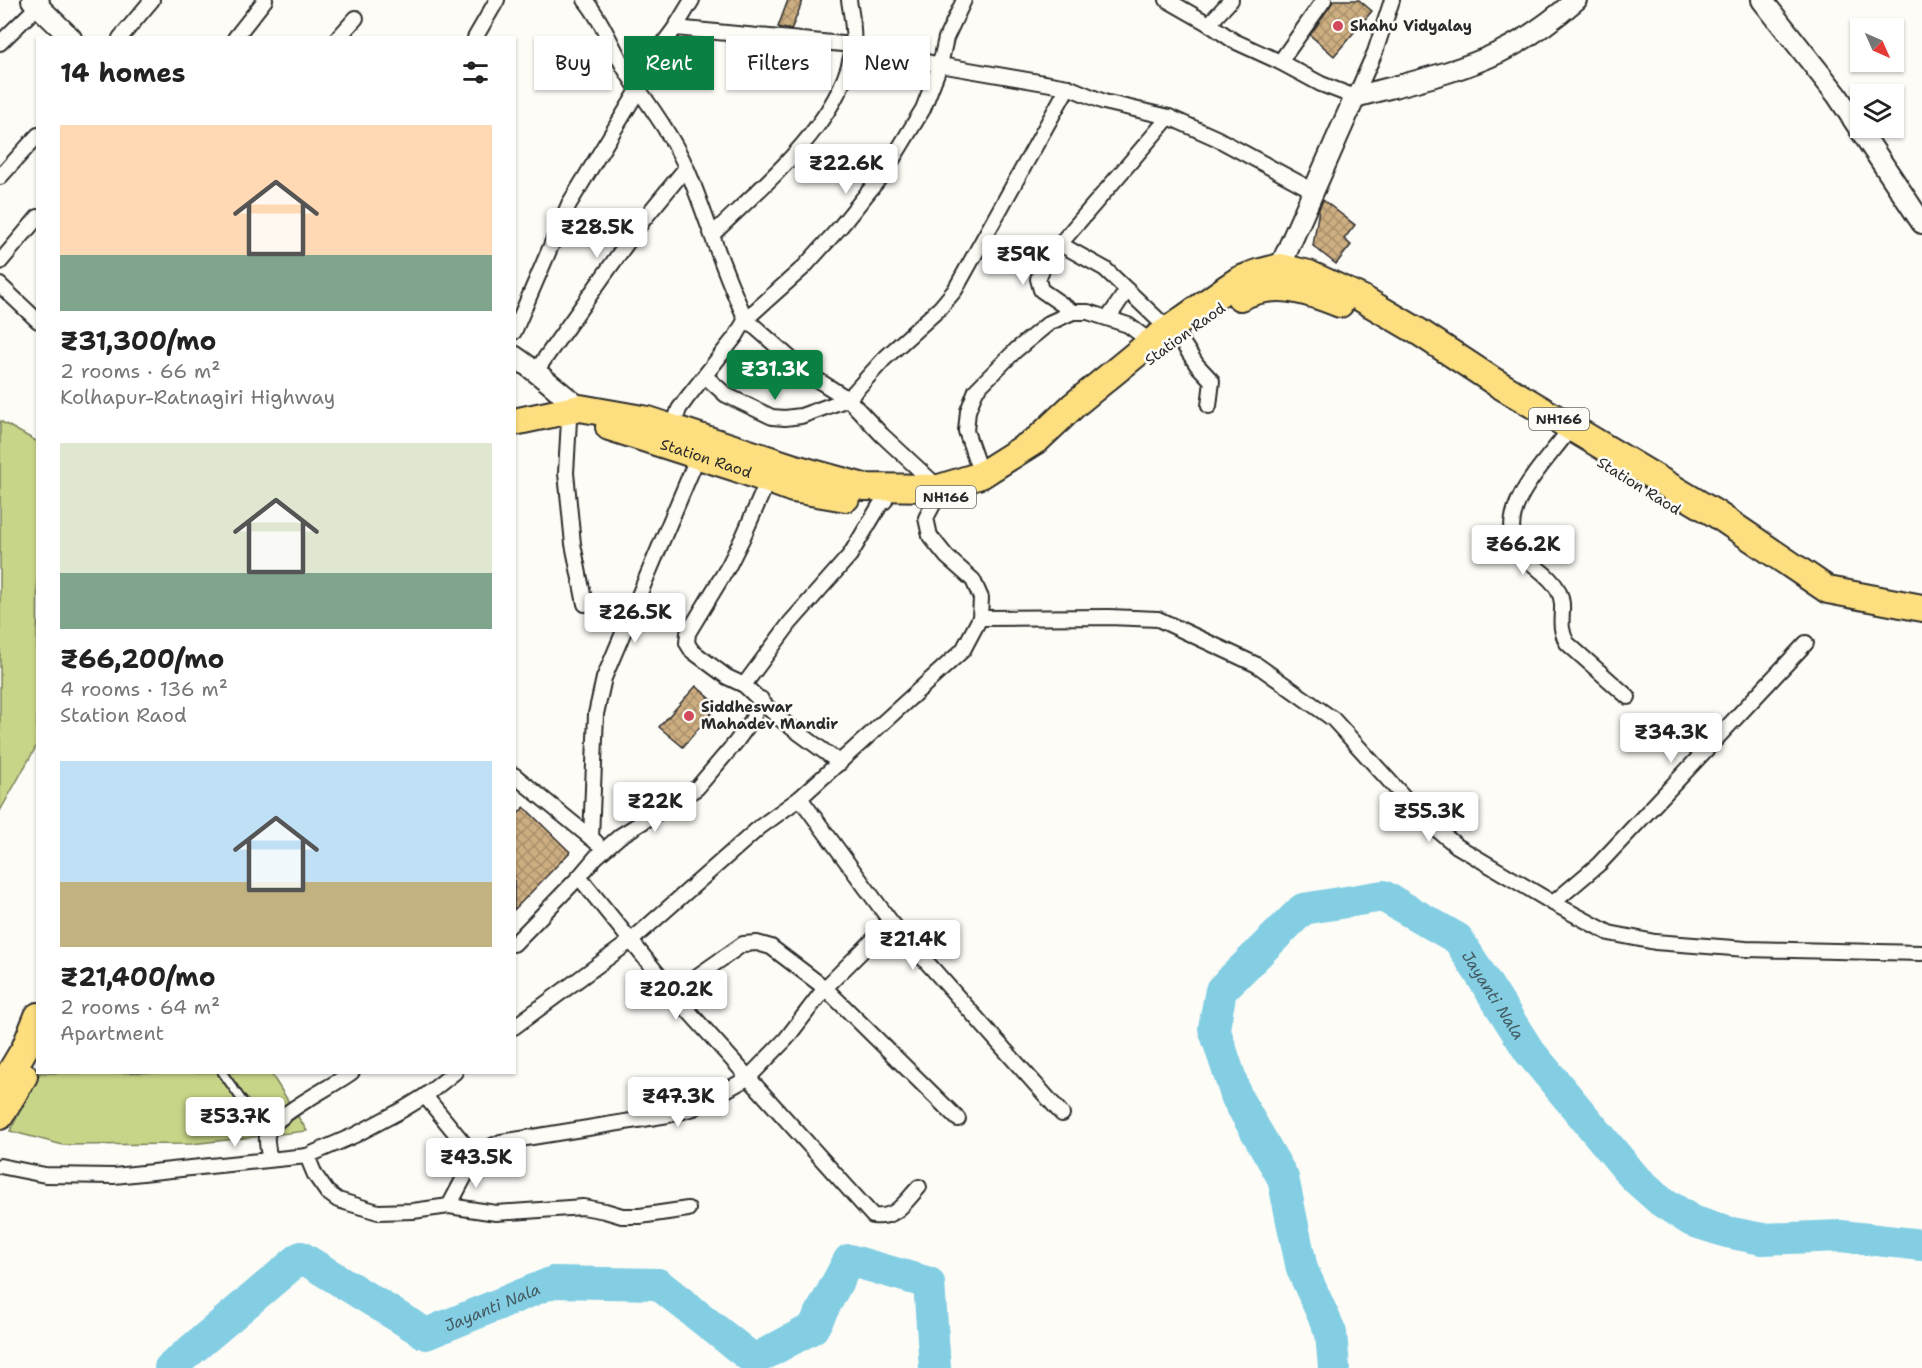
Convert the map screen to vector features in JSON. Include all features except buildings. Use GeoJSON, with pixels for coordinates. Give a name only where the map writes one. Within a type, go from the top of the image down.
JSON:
{"type":"FeatureCollection","features":[{"type":"Feature","properties":{"kind":"highway","name":"NH166"},"geometry":{"type":"LineString","coordinates":[[516,422],[574,414],[648,420],[795,468],[864,487],[937,495],[981,474],[1038,440],[1074,405],[1239,280],[1257,273],[1281,277]]}},
{"type":"Feature","properties":{"kind":"highway","name":"Station Raod"},"geometry":{"type":"LineString","coordinates":[[1281,277],[1347,307],[1397,336],[1475,388],[1567,433],[1744,551],[1828,590],[1922,608]]}},
{"type":"Feature","properties":{"kind":"highway","name":"Station Raod"},"geometry":{"type":"LineString","coordinates":[[516,430],[574,414],[574,419],[618,429],[793,489],[852,500],[909,504],[997,479],[1047,447],[1128,376],[1166,336]]}},
{"type":"Feature","properties":{"kind":"highway"},"geometry":{"type":"LineString","coordinates":[[4,1072],[25,1048],[36,1021]]}},
{"type":"Feature","properties":{"kind":"highway"},"geometry":{"type":"LineString","coordinates":[[0,1116],[36,1056]]}},
{"type":"Feature","properties":{"kind":"street"},"geometry":{"type":"LineString","coordinates":[[122,36],[152,0]]}},
{"type":"Feature","properties":{"kind":"street"},"geometry":{"type":"LineString","coordinates":[[237,36],[265,0]]}},
{"type":"Feature","properties":{"kind":"street"},"geometry":{"type":"LineString","coordinates":[[476,36],[497,0]]}},
{"type":"Feature","properties":{"kind":"street"},"geometry":{"type":"LineString","coordinates":[[585,0],[624,63]]}},
{"type":"Feature","properties":{"kind":"street"},"geometry":{"type":"LineString","coordinates":[[670,36],[692,0]]}},
{"type":"Feature","properties":{"kind":"street"},"geometry":{"type":"LineString","coordinates":[[849,0],[852,36]]}},
{"type":"Feature","properties":{"kind":"street"},"geometry":{"type":"LineString","coordinates":[[673,428],[679,409],[736,336],[746,319],[804,267],[842,226],[886,170],[923,109],[940,65],[946,38],[964,0]]}},
{"type":"Feature","properties":{"kind":"street"},"geometry":{"type":"LineString","coordinates":[[1167,0],[1234,41],[1321,84],[1355,98],[1457,69],[1498,52],[1518,42],[1575,0]]}},
{"type":"Feature","properties":{"kind":"street"},"geometry":{"type":"LineString","coordinates":[[1209,24],[1232,0]]}},
{"type":"Feature","properties":{"kind":"street"},"geometry":{"type":"LineString","coordinates":[[1280,62],[1324,0]]}},
{"type":"Feature","properties":{"kind":"street"},"geometry":{"type":"LineString","coordinates":[[1281,277],[1314,191],[1375,52],[1392,0]]}},
{"type":"Feature","properties":{"kind":"street"},"geometry":{"type":"LineString","coordinates":[[1762,0],[1837,95],[1922,223]]}},
{"type":"Feature","properties":{"kind":"street"},"geometry":{"type":"LineString","coordinates":[[0,43],[38,2],[69,36]]}},
{"type":"Feature","properties":{"kind":"street"},"geometry":{"type":"LineString","coordinates":[[340,36],[356,18]]}},
{"type":"Feature","properties":{"kind":"street"},"geometry":{"type":"LineString","coordinates":[[675,28],[843,44]]}},
{"type":"Feature","properties":{"kind":"street"},"geometry":{"type":"LineString","coordinates":[[930,63],[1068,87],[1104,102],[1169,117],[1216,138],[1314,191]]}},
{"type":"Feature","properties":{"kind":"street"},"geometry":{"type":"LineString","coordinates":[[713,234],[794,154],[822,120],[843,82]]}},
{"type":"Feature","properties":{"kind":"street"},"geometry":{"type":"LineString","coordinates":[[705,376],[726,395],[772,417],[801,416],[848,399],[884,359],[940,308],[955,290],[1068,87]]}},
{"type":"Feature","properties":{"kind":"street"},"geometry":{"type":"LineString","coordinates":[[516,327],[569,204],[635,90]]}},
{"type":"Feature","properties":{"kind":"street"},"geometry":{"type":"LineString","coordinates":[[516,1026],[632,940],[760,827],[800,798],[840,763],[963,650],[980,618],[981,598],[973,580],[946,557],[930,536],[926,518],[937,495],[848,399],[808,374],[746,319],[734,294],[686,168],[661,121],[640,90]]}},
{"type":"Feature","properties":{"kind":"street"},"geometry":{"type":"LineString","coordinates":[[1073,312],[1041,290],[1038,279],[1043,267],[1169,117]]}},
{"type":"Feature","properties":{"kind":"street"},"geometry":{"type":"LineString","coordinates":[[0,177],[36,137]]}},
{"type":"Feature","properties":{"kind":"street"},"geometry":{"type":"LineString","coordinates":[[536,370],[644,219],[686,168]]}},
{"type":"Feature","properties":{"kind":"street"},"geometry":{"type":"LineString","coordinates":[[0,262],[36,220]]}},
{"type":"Feature","properties":{"kind":"street"},"geometry":{"type":"LineString","coordinates":[[1060,244],[1105,269],[1127,290],[1166,336],[1212,381],[1209,406]]}},
{"type":"Feature","properties":{"kind":"street"},"geometry":{"type":"LineString","coordinates":[[0,285],[36,319]]}},
{"type":"Feature","properties":{"kind":"street"},"geometry":{"type":"LineString","coordinates":[[1109,317],[1127,290]]}},
{"type":"Feature","properties":{"kind":"street"},"geometry":{"type":"LineString","coordinates":[[981,474],[966,431],[968,411],[976,390],[1016,350],[1049,323],[1073,312],[1088,312],[1166,336]]}},
{"type":"Feature","properties":{"kind":"street"},"geometry":{"type":"LineString","coordinates":[[516,357],[536,370],[562,395],[574,414],[566,473],[573,544],[585,604]]}},
{"type":"Feature","properties":{"kind":"street"},"geometry":{"type":"LineString","coordinates":[[1567,433],[1539,468],[1515,507],[1512,533],[1521,553],[1556,585],[1563,605],[1561,632],[1567,643],[1628,697]]}},
{"type":"Feature","properties":{"kind":"street"},"geometry":{"type":"LineString","coordinates":[[591,838],[596,714],[604,678],[698,456]]}},
{"type":"Feature","properties":{"kind":"street"},"geometry":{"type":"LineString","coordinates":[[768,480],[728,567],[688,633],[687,643],[692,651],[727,677],[744,685],[780,719],[840,763]]}},
{"type":"Feature","properties":{"kind":"street"},"geometry":{"type":"LineString","coordinates":[[744,685],[790,623],[850,555],[885,501]]}},
{"type":"Feature","properties":{"kind":"street"},"geometry":{"type":"LineString","coordinates":[[980,618],[1158,619],[1257,665],[1333,719],[1424,819],[1457,846],[1609,933],[1655,942],[1746,949],[1922,953]]}},
{"type":"Feature","properties":{"kind":"street"},"geometry":{"type":"LineString","coordinates":[[1553,903],[1599,864],[1806,642]]}},
{"type":"Feature","properties":{"kind":"street"},"geometry":{"type":"LineString","coordinates":[[516,942],[604,849],[620,836],[697,788],[752,720],[760,699]]}},
{"type":"Feature","properties":{"kind":"street"},"geometry":{"type":"LineString","coordinates":[[516,777],[604,849]]}},
{"type":"Feature","properties":{"kind":"street"},"geometry":{"type":"LineString","coordinates":[[800,798],[891,922],[1062,1114]]}},
{"type":"Feature","properties":{"kind":"street"},"geometry":{"type":"LineString","coordinates":[[579,877],[674,993],[873,1216],[883,1217],[895,1213],[919,1187]]}},
{"type":"Feature","properties":{"kind":"street"},"geometry":{"type":"LineString","coordinates":[[449,1206],[475,1157],[501,1142],[668,1115],[694,1107],[748,1078],[786,1039],[825,988],[891,922]]}},
{"type":"Feature","properties":{"kind":"street"},"geometry":{"type":"LineString","coordinates":[[674,993],[743,944],[757,943],[771,947],[825,988],[958,1119]]}},
{"type":"Feature","properties":{"kind":"street"},"geometry":{"type":"LineString","coordinates":[[269,1159],[267,1135],[272,1125],[283,1115],[349,1074]]}},
{"type":"Feature","properties":{"kind":"street"},"geometry":{"type":"LineString","coordinates":[[0,1166],[45,1174],[114,1176],[307,1156],[355,1135],[425,1096],[452,1074]]}},
{"type":"Feature","properties":{"kind":"street"},"geometry":{"type":"LineString","coordinates":[[425,1096],[475,1157]]}},
{"type":"Feature","properties":{"kind":"street"},"geometry":{"type":"LineString","coordinates":[[307,1156],[315,1176],[327,1192],[338,1200],[378,1212],[413,1211],[449,1206],[496,1213],[584,1208],[622,1216],[664,1214],[688,1209]]}},
{"type":"Feature","properties":{"kind":"lane"},"geometry":{"type":"LineString","coordinates":[[223,1074],[246,1106]]}},
{"type":"Feature","properties":{"kind":"green space"},"geometry":{"type":"Polygon","coordinates":[[[0,421],[36,441],[36,747],[0,811],[0,421]]]}},
{"type":"Feature","properties":{"kind":"green space"},"geometry":{"type":"Polygon","coordinates":[[[39,1074],[271,1074],[307,1131],[191,1144],[63,1145],[10,1131],[39,1074]]]}},
{"type":"Feature","properties":{"kind":"waterway","name":"Jayanti Nala"},"geometry":{"type":"LineString","coordinates":[[1334,1368],[1331,1333],[1302,1269],[1283,1178],[1237,1098],[1214,1028],[1221,990],[1303,909],[1383,896],[1458,939],[1529,1051],[1634,1177],[1661,1201],[1692,1221],[1727,1232],[1762,1239],[1841,1236],[1922,1245]]}},
{"type":"Feature","properties":{"kind":"waterway","name":"Jayanti Nala"},"geometry":{"type":"LineString","coordinates":[[170,1368],[301,1257],[426,1334],[553,1282],[658,1284],[754,1360],[813,1328],[849,1260],[929,1283],[935,1368]]}},
{"type":"Feature","properties":{"kind":"place","name":"Shahu Vidyalay"},"geometry":{"type":"Point","coordinates":[1338,26]}},
{"type":"Feature","properties":{"kind":"place","name":"Siddheswar Mahadev Mandir"},"geometry":{"type":"Point","coordinates":[689,716]}}]}
